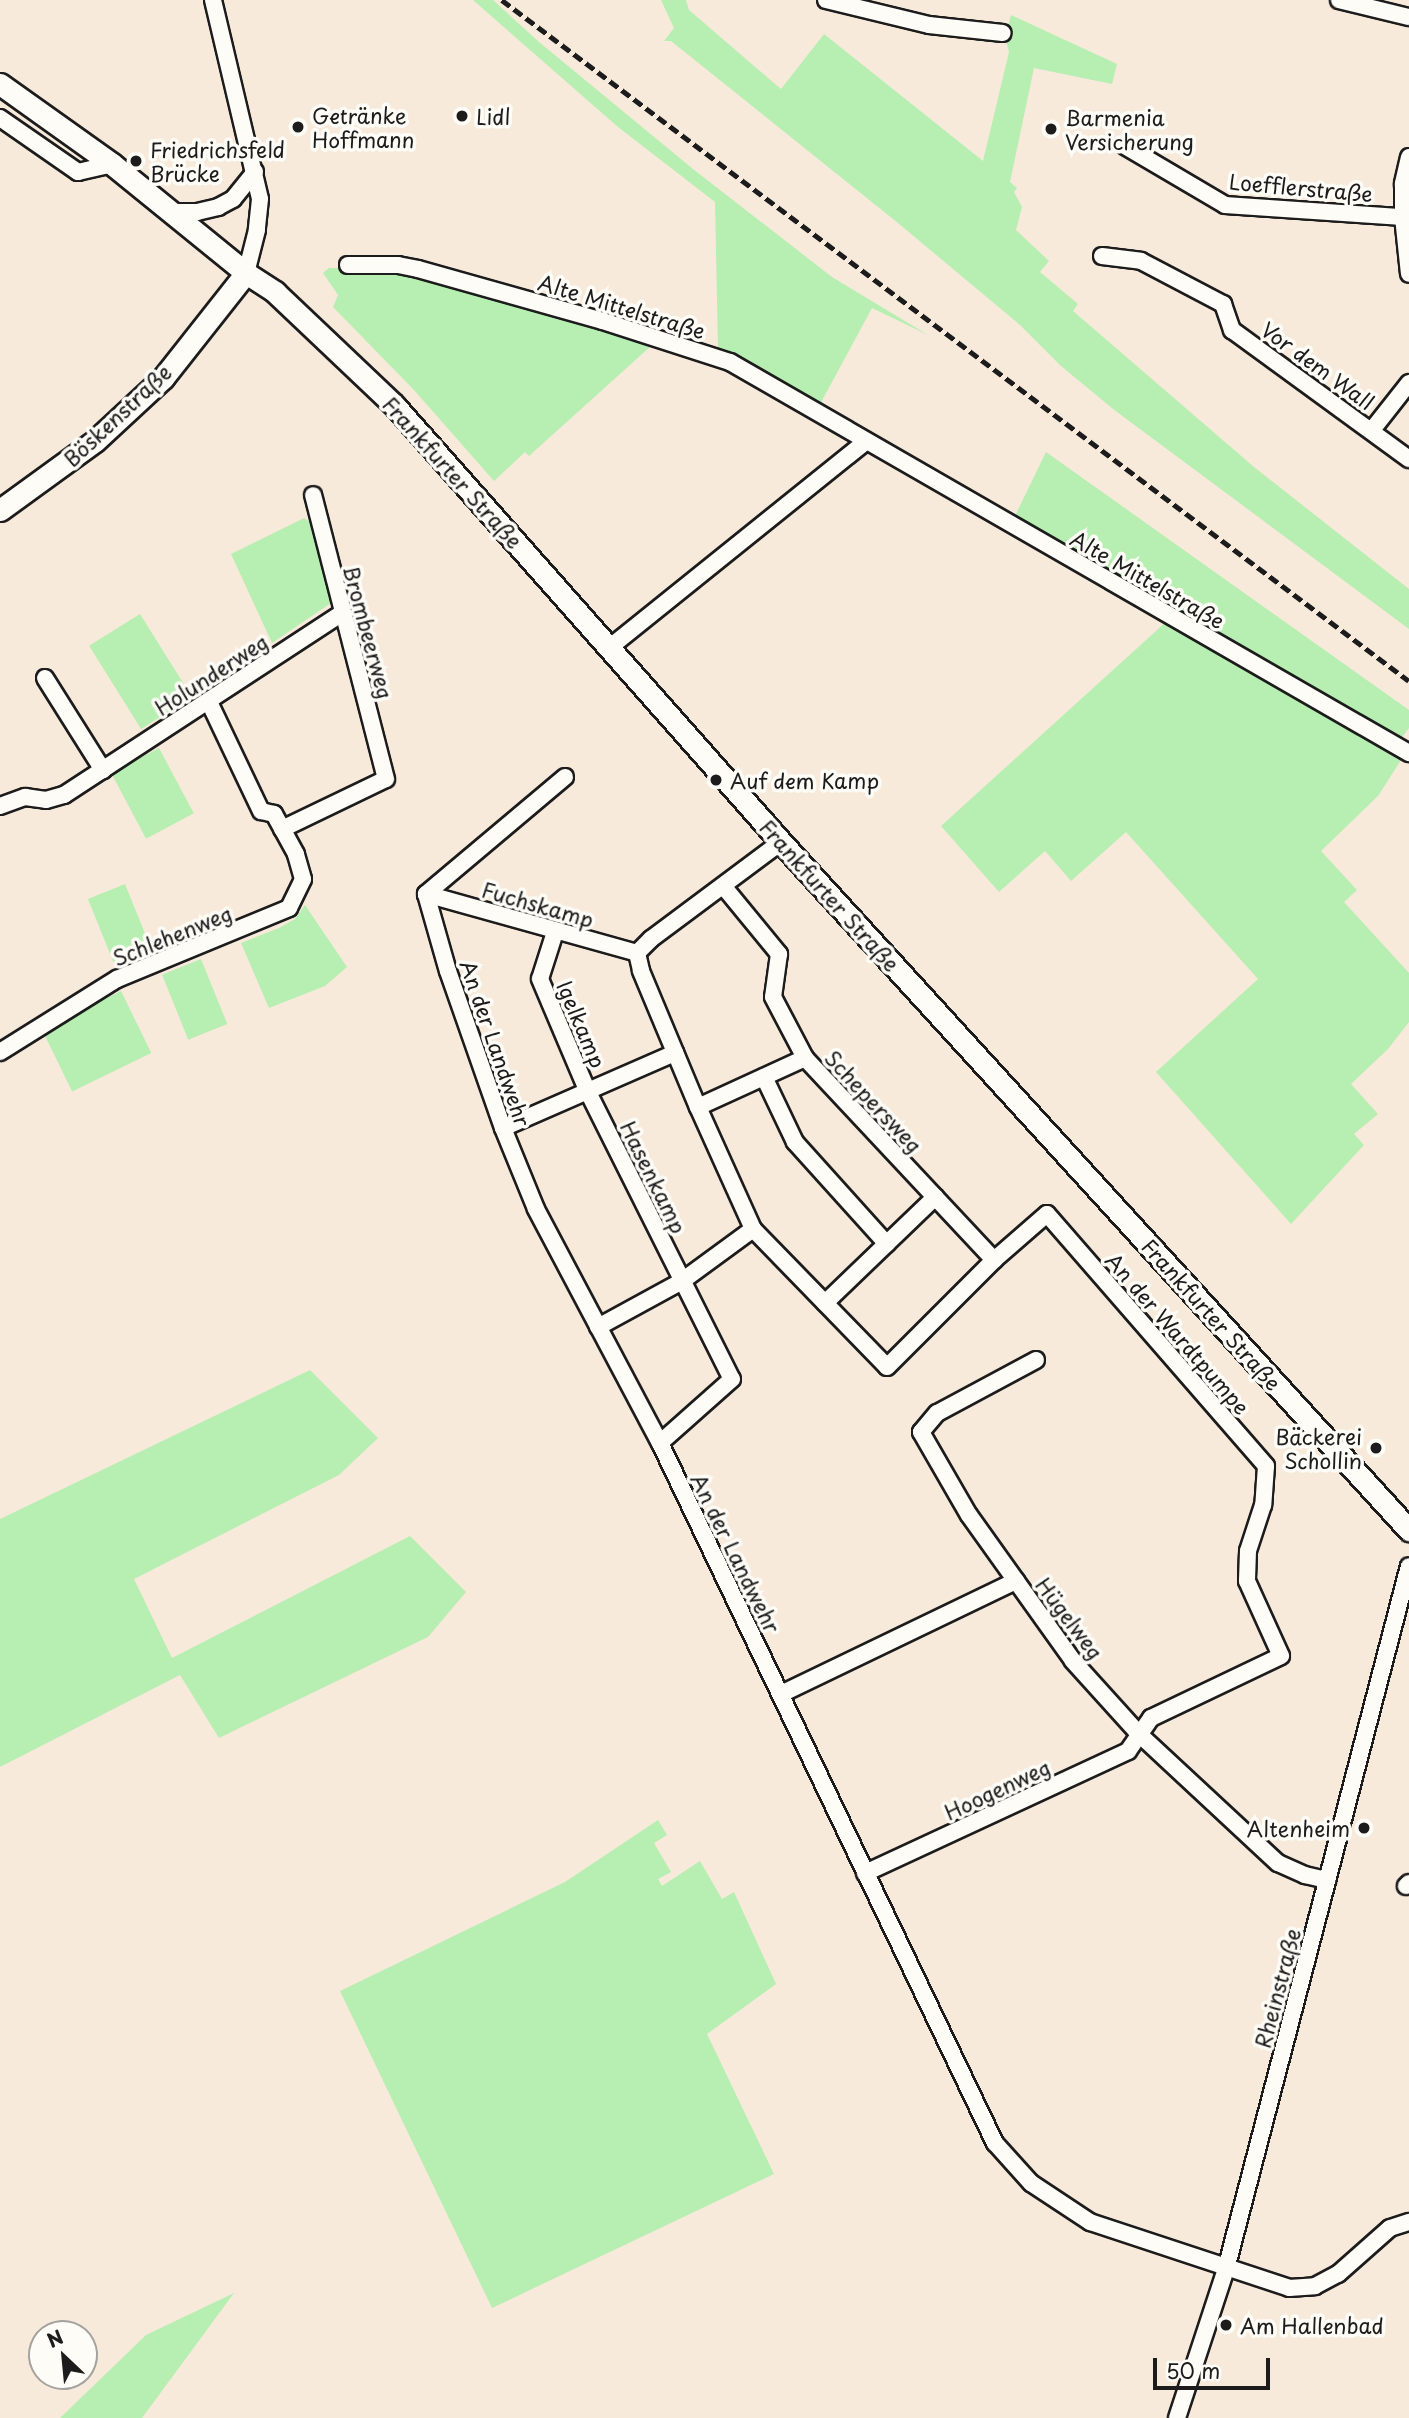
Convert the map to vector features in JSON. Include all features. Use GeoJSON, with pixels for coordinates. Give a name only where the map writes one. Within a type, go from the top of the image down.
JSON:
{"type":"FeatureCollection","features":[{"type":"Feature","properties":{"kind":"main road","name":"Frankfurter Straße"},"geometry":{"type":"LineString","coordinates":[[0,84],[112,164],[246,273],[275,292],[394,405],[781,842],[1409,1531]]}},
{"type":"Feature","properties":{"kind":"main road","name":"Böskenstraße"},"geometry":{"type":"LineString","coordinates":[[0,510],[95,441],[163,377],[246,273]]}},
{"type":"Feature","properties":{"kind":"street"},"geometry":{"type":"LineString","coordinates":[[213,0],[260,200],[257,230],[246,273]]}},
{"type":"Feature","properties":{"kind":"street"},"geometry":{"type":"LineString","coordinates":[[826,0],[929,25],[1003,33]]}},
{"type":"Feature","properties":{"kind":"street"},"geometry":{"type":"LineString","coordinates":[[1339,0],[1409,17]]}},
{"type":"Feature","properties":{"kind":"street"},"geometry":{"type":"LineString","coordinates":[[0,118],[78,172],[112,164]]}},
{"type":"Feature","properties":{"kind":"street","name":"Loefflerstraße"},"geometry":{"type":"LineString","coordinates":[[1125,146],[1225,205],[1402,217]]}},
{"type":"Feature","properties":{"kind":"street","name":"Loefflerstraße"},"geometry":{"type":"LineString","coordinates":[[1409,157],[1402,217],[1409,274]]}},
{"type":"Feature","properties":{"kind":"street"},"geometry":{"type":"LineString","coordinates":[[170,212],[197,212],[218,207],[233,199],[255,172]]}},
{"type":"Feature","properties":{"kind":"street","name":"Vor dem Wall"},"geometry":{"type":"LineString","coordinates":[[1102,256],[1141,261],[1223,304],[1232,330],[1409,459]]}},
{"type":"Feature","properties":{"kind":"street","name":"Alte Mittelstraße"},"geometry":{"type":"LineString","coordinates":[[348,265],[398,265],[418,269],[705,352],[730,362],[1409,753]]}},
{"type":"Feature","properties":{"kind":"street","name":"Vor dem Wall"},"geometry":{"type":"LineString","coordinates":[[1372,430],[1409,383]]}},
{"type":"Feature","properties":{"kind":"street"},"geometry":{"type":"LineString","coordinates":[[609,648],[866,441]]}},
{"type":"Feature","properties":{"kind":"street","name":"Brombeerweg"},"geometry":{"type":"LineString","coordinates":[[282,829],[386,779],[313,495]]}},
{"type":"Feature","properties":{"kind":"street","name":"Holunderweg"},"geometry":{"type":"LineString","coordinates":[[0,806],[25,797],[46,800],[64,794],[342,613]]}},
{"type":"Feature","properties":{"kind":"street"},"geometry":{"type":"LineString","coordinates":[[45,678],[103,770]]}},
{"type":"Feature","properties":{"kind":"street","name":"Schlehenweg"},"geometry":{"type":"LineString","coordinates":[[0,1052],[117,979],[289,908],[303,879],[274,814],[261,811],[209,702]]}},
{"type":"Feature","properties":{"kind":"street"},"geometry":{"type":"LineString","coordinates":[[426,894],[565,778]]}},
{"type":"Feature","properties":{"kind":"street"},"geometry":{"type":"LineString","coordinates":[[781,842],[651,939],[638,954],[641,971],[698,1108],[753,1229],[825,1303],[935,1198]]}},
{"type":"Feature","properties":{"kind":"street"},"geometry":{"type":"LineString","coordinates":[[724,887],[779,954],[773,997],[805,1058]]}},
{"type":"Feature","properties":{"kind":"street","name":"Fuchskamp"},"geometry":{"type":"LineString","coordinates":[[426,894],[638,954]]}},
{"type":"Feature","properties":{"kind":"street","name":"An der Landwehr"},"geometry":{"type":"LineString","coordinates":[[426,894],[448,971],[503,1128],[536,1209],[660,1443],[995,2143],[1031,2183],[1090,2222],[1289,2288],[1315,2286],[1338,2274],[1390,2228],[1409,2222]]}},
{"type":"Feature","properties":{"kind":"street","name":"Igelkamp"},"geometry":{"type":"LineString","coordinates":[[555,932],[540,979],[588,1092]]}},
{"type":"Feature","properties":{"kind":"street","name":"Igelkamp"},"geometry":{"type":"LineString","coordinates":[[503,1128],[675,1053]]}},
{"type":"Feature","properties":{"kind":"street","name":"Schepersweg"},"geometry":{"type":"LineString","coordinates":[[698,1108],[805,1058],[994,1260]]}},
{"type":"Feature","properties":{"kind":"street"},"geometry":{"type":"LineString","coordinates":[[764,1077],[795,1142],[887,1244]]}},
{"type":"Feature","properties":{"kind":"street","name":"Hasenkamp"},"geometry":{"type":"LineString","coordinates":[[588,1092],[732,1378],[660,1443]]}},
{"type":"Feature","properties":{"kind":"street","name":"An der Wardtpumpe"},"geometry":{"type":"LineString","coordinates":[[825,1303],[887,1367],[994,1260],[1047,1214],[1266,1466],[1263,1505],[1248,1551],[1247,1581],[1281,1656],[1151,1718],[1139,1734]]}},
{"type":"Feature","properties":{"kind":"street"},"geometry":{"type":"LineString","coordinates":[[598,1327],[682,1281],[753,1229]]}},
{"type":"Feature","properties":{"kind":"street","name":"Hügelweg"},"geometry":{"type":"LineString","coordinates":[[1036,1360],[937,1413],[921,1432],[969,1514],[1073,1661],[1139,1734],[1278,1863],[1305,1875],[1326,1880]]}},
{"type":"Feature","properties":{"kind":"street","name":"Rheinstraße"},"geometry":{"type":"LineString","coordinates":[[1177,2418],[1226,2269],[1409,1566]]}},
{"type":"Feature","properties":{"kind":"street"},"geometry":{"type":"LineString","coordinates":[[781,1694],[1016,1581]]}},
{"type":"Feature","properties":{"kind":"street","name":"Hoogenweg"},"geometry":{"type":"LineString","coordinates":[[865,1873],[1128,1751],[1139,1734]]}},
{"type":"Feature","properties":{"kind":"green space"},"geometry":{"type":"Polygon","coordinates":[[[473,0],[493,0],[539,42],[693,169],[832,277],[928,335],[872,308],[818,408],[718,350],[715,202],[618,127],[473,0]]]}},
{"type":"Feature","properties":{"kind":"green space"},"geometry":{"type":"Polygon","coordinates":[[[661,0],[686,0],[689,10],[781,89],[824,34],[983,161],[1009,52],[1005,37],[1011,15],[1117,64],[1112,84],[1034,68],[1010,182],[1017,188],[1014,192],[1022,207],[1016,230],[1049,261],[1040,272],[1078,304],[1073,311],[1254,467],[1409,589],[1409,629],[1113,409],[1061,366],[1020,325],[898,223],[671,41],[664,41],[674,28],[661,0]]]}},
{"type":"Feature","properties":{"kind":"green space"},"geometry":{"type":"Polygon","coordinates":[[[329,268],[394,269],[581,321],[708,362],[651,346],[529,456],[525,452],[494,481],[414,390],[333,307],[338,295],[323,273],[329,268]]]}},
{"type":"Feature","properties":{"kind":"green space"},"geometry":{"type":"Polygon","coordinates":[[[1046,452],[1409,710],[1409,728],[1399,741],[1014,518],[1046,452]]]}},
{"type":"Feature","properties":{"kind":"green space"},"geometry":{"type":"Polygon","coordinates":[[[304,518],[313,524],[331,603],[272,643],[231,554],[304,518]]]}},
{"type":"Feature","properties":{"kind":"green space"},"geometry":{"type":"Polygon","coordinates":[[[140,614],[192,697],[141,729],[89,646],[140,614]]]}},
{"type":"Feature","properties":{"kind":"green space"},"geometry":{"type":"Polygon","coordinates":[[[1167,621],[1401,760],[1378,796],[1321,851],[1357,890],[1344,902],[1409,973],[1409,1022],[1388,1049],[1351,1084],[1378,1114],[1354,1134],[1364,1145],[1291,1224],[1156,1072],[1258,979],[1126,832],[1071,881],[1045,851],[999,892],[941,826],[1167,621]]]}},
{"type":"Feature","properties":{"kind":"green space"},"geometry":{"type":"Polygon","coordinates":[[[159,748],[194,813],[146,839],[111,773],[159,748]]]}},
{"type":"Feature","properties":{"kind":"green space"},"geometry":{"type":"Polygon","coordinates":[[[125,884],[153,953],[116,968],[88,899],[125,884]]]}},
{"type":"Feature","properties":{"kind":"green space"},"geometry":{"type":"Polygon","coordinates":[[[305,905],[347,967],[325,986],[269,1008],[241,943],[295,919],[305,905]]]}},
{"type":"Feature","properties":{"kind":"green space"},"geometry":{"type":"Polygon","coordinates":[[[201,959],[227,1024],[188,1040],[162,975],[201,959]]]}},
{"type":"Feature","properties":{"kind":"green space"},"geometry":{"type":"Polygon","coordinates":[[[121,991],[151,1053],[72,1092],[42,1030],[121,991]]]}},
{"type":"Feature","properties":{"kind":"green space"},"geometry":{"type":"Polygon","coordinates":[[[310,1370],[378,1438],[339,1475],[134,1579],[172,1658],[410,1536],[466,1592],[428,1637],[219,1738],[180,1675],[0,1767],[0,1519],[310,1370]]]}},
{"type":"Feature","properties":{"kind":"green space"},"geometry":{"type":"Polygon","coordinates":[[[658,1820],[667,1835],[654,1843],[671,1872],[658,1879],[662,1886],[700,1861],[722,1899],[734,1892],[776,1984],[707,2034],[774,2174],[492,2308],[340,1991],[565,1882],[658,1820]]]}},
{"type":"Feature","properties":{"kind":"green space"},"geometry":{"type":"Polygon","coordinates":[[[234,2293],[142,2418],[60,2418],[89,2390],[98,2390],[98,2381],[146,2335],[234,2293]]]}},
{"type":"Feature","properties":{"kind":"railway"},"geometry":{"type":"LineString","coordinates":[[502,0],[1409,681]]}},
{"type":"Feature","properties":{"kind":"place","name":"Lidl"},"geometry":{"type":"Point","coordinates":[462,116]}},
{"type":"Feature","properties":{"kind":"place","name":"Getränke Hoffmann"},"geometry":{"type":"Point","coordinates":[298,127]}},
{"type":"Feature","properties":{"kind":"place","name":"Barmenia Versicherung"},"geometry":{"type":"Point","coordinates":[1051,129]}},
{"type":"Feature","properties":{"kind":"place","name":"Friedrichsfeld Brücke"},"geometry":{"type":"Point","coordinates":[136,161]}},
{"type":"Feature","properties":{"kind":"place","name":"Auf dem Kamp"},"geometry":{"type":"Point","coordinates":[716,780]}},
{"type":"Feature","properties":{"kind":"place","name":"Bäckerei Schollin"},"geometry":{"type":"Point","coordinates":[1376,1448]}},
{"type":"Feature","properties":{"kind":"place","name":"Altenheim"},"geometry":{"type":"Point","coordinates":[1364,1828]}},
{"type":"Feature","properties":{"kind":"place","name":"Am Hallenbad"},"geometry":{"type":"Point","coordinates":[1226,2325]}}]}
